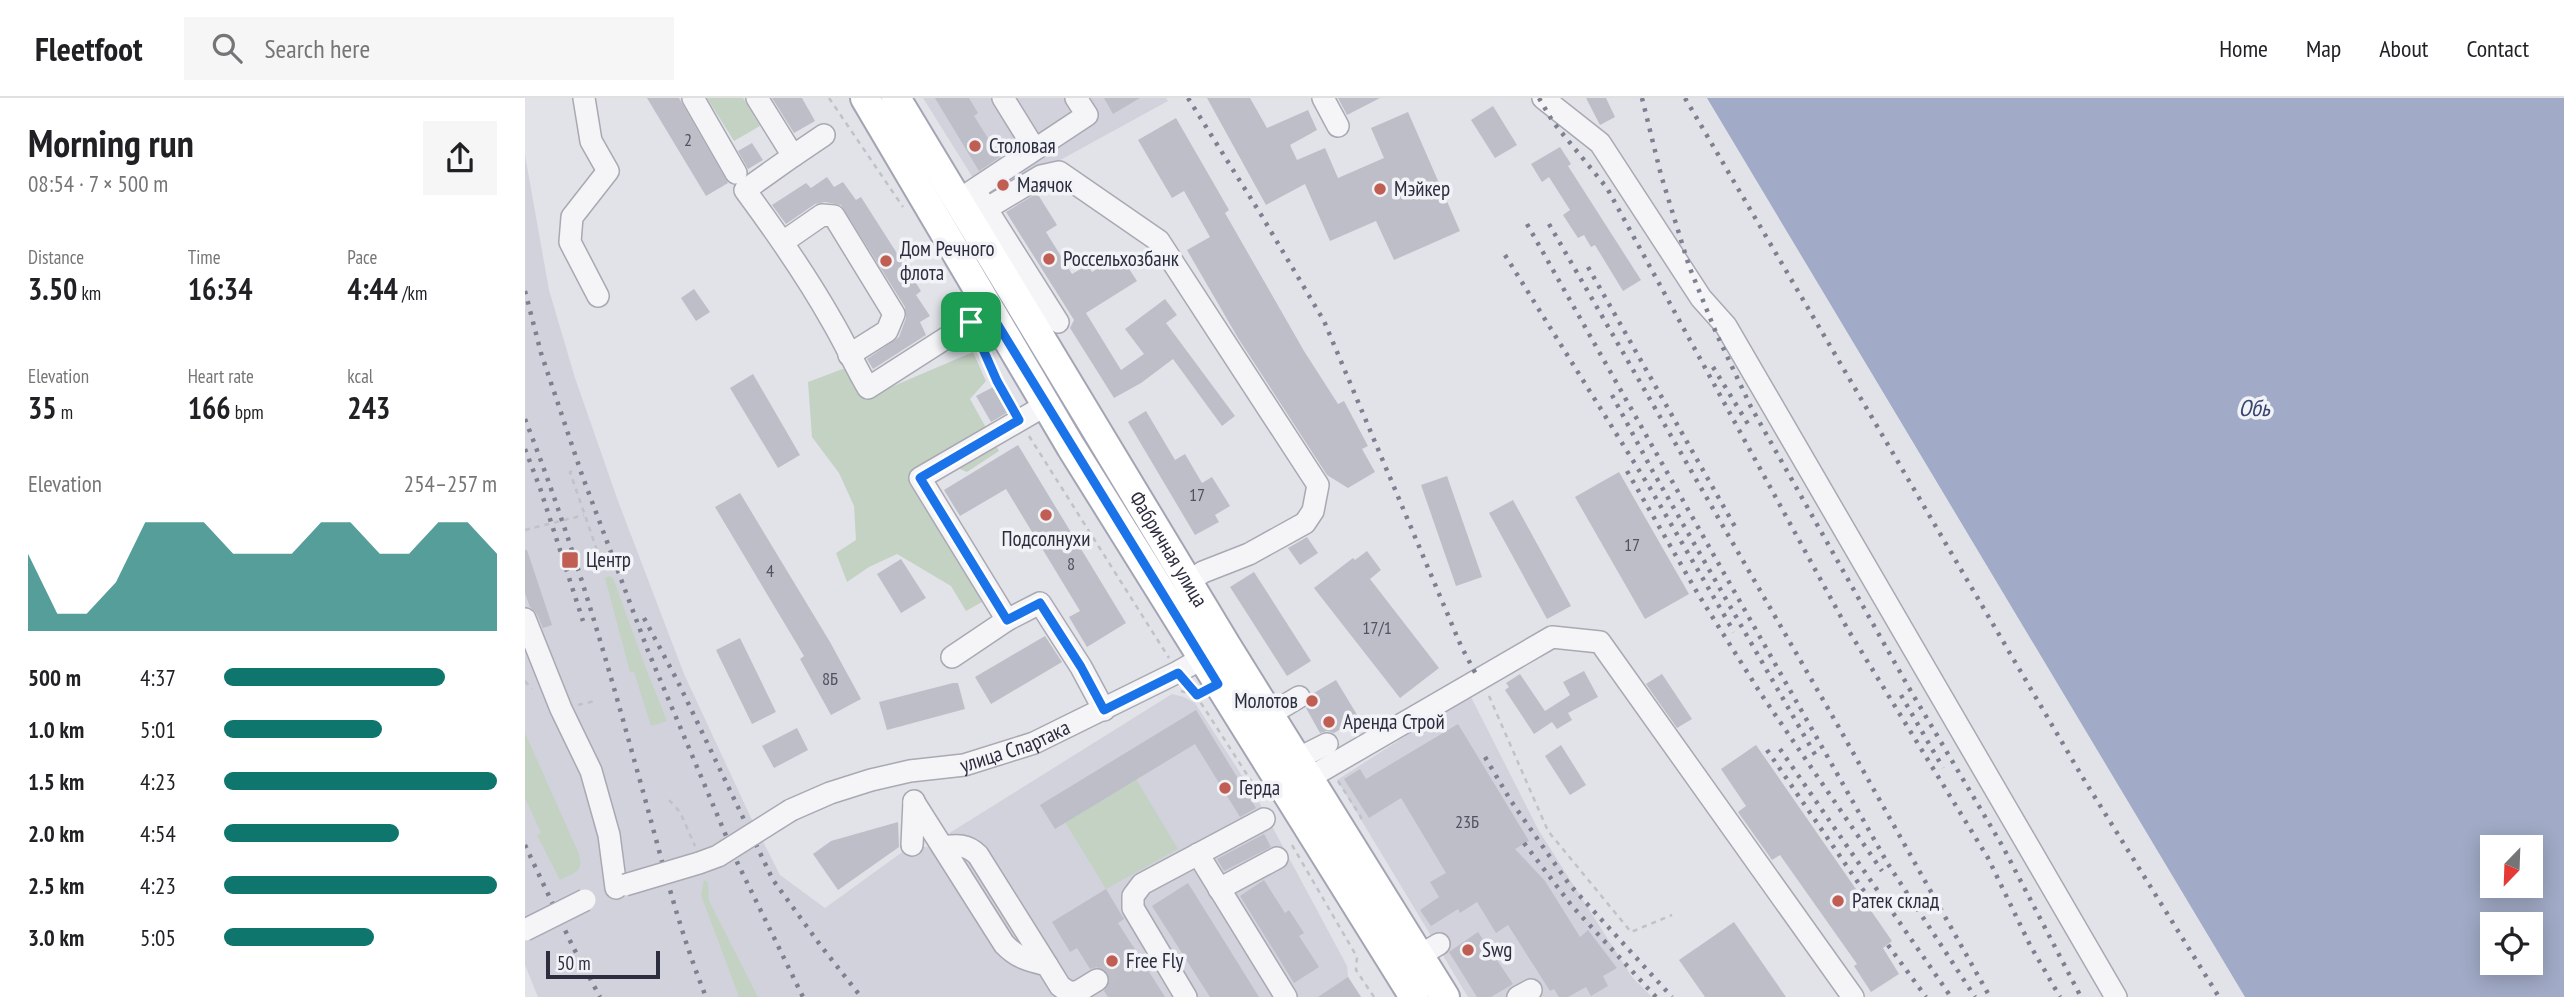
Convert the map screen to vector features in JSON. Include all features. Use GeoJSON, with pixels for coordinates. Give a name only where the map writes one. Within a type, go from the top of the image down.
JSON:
{"type":"FeatureCollection","features":[{"type":"Feature","properties":{"kind":"main road","name":"Фабричная улица"},"geometry":{"type":"LineString","coordinates":[[865,98],[982,320],[1046,405],[1214,651],[1414,997]]}},
{"type":"Feature","properties":{"kind":"main road","name":"Фабричная улица"},"geometry":{"type":"LineString","coordinates":[[896,98],[966,195],[1188,582],[1214,651],[1269,715],[1445,997]]}},
{"type":"Feature","properties":{"kind":"street"},"geometry":{"type":"LineString","coordinates":[[584,98],[591,141],[608,171],[572,217],[570,242],[598,296]]}},
{"type":"Feature","properties":{"kind":"street"},"geometry":{"type":"LineString","coordinates":[[693,98],[736,173]]}},
{"type":"Feature","properties":{"kind":"street"},"geometry":{"type":"LineString","coordinates":[[757,98],[793,156]]}},
{"type":"Feature","properties":{"kind":"street"},"geometry":{"type":"LineString","coordinates":[[1003,98],[1034,148]]}},
{"type":"Feature","properties":{"kind":"street"},"geometry":{"type":"LineString","coordinates":[[1058,322],[986,209],[966,195],[1034,148],[1087,116],[1076,98]]}},
{"type":"Feature","properties":{"kind":"street"},"geometry":{"type":"LineString","coordinates":[[1322,98],[1338,126]]}},
{"type":"Feature","properties":{"kind":"street"},"geometry":{"type":"LineString","coordinates":[[1543,98],[1600,143],[1701,298],[1725,326],[2116,997]]}},
{"type":"Feature","properties":{"kind":"street"},"geometry":{"type":"LineString","coordinates":[[824,135],[745,190],[783,242],[833,322],[868,387],[982,320]]}},
{"type":"Feature","properties":{"kind":"street"},"geometry":{"type":"LineString","coordinates":[[986,209],[1041,176],[1059,172],[1159,241],[1318,485],[1313,511],[1305,523],[1249,554],[1203,572],[1188,582]]}},
{"type":"Feature","properties":{"kind":"street"},"geometry":{"type":"LineString","coordinates":[[783,242],[822,215],[834,216],[894,314],[887,331],[849,355]]}},
{"type":"Feature","properties":{"kind":"street"},"geometry":{"type":"LineString","coordinates":[[1007,620],[920,478],[1046,405]]}},
{"type":"Feature","properties":{"kind":"street"},"geometry":{"type":"LineString","coordinates":[[952,657],[1007,620],[1040,603],[1081,667],[1104,710]]}},
{"type":"Feature","properties":{"kind":"street"},"geometry":{"type":"LineString","coordinates":[[525,619],[561,709],[591,771],[621,887]]}},
{"type":"Feature","properties":{"kind":"street"},"geometry":{"type":"LineString","coordinates":[[1303,769],[1552,637],[1601,642],[1853,997]]}},
{"type":"Feature","properties":{"kind":"street","name":"улица Спартака"},"geometry":{"type":"LineString","coordinates":[[525,930],[585,900],[717,856],[791,810],[830,793],[910,771],[964,765],[1034,743],[1104,710],[1176,681],[1214,651]]}},
{"type":"Feature","properties":{"kind":"street"},"geometry":{"type":"LineString","coordinates":[[1269,715],[1299,697]]}},
{"type":"Feature","properties":{"kind":"street"},"geometry":{"type":"LineString","coordinates":[[1303,769],[1327,744]]}},
{"type":"Feature","properties":{"kind":"street"},"geometry":{"type":"LineString","coordinates":[[910,771],[914,802],[912,845]]}},
{"type":"Feature","properties":{"kind":"street"},"geometry":{"type":"LineString","coordinates":[[914,802],[943,848],[960,845],[978,855],[1061,986],[1070,993],[1079,991],[1097,980]]}},
{"type":"Feature","properties":{"kind":"street"},"geometry":{"type":"LineString","coordinates":[[1186,997],[1146,949],[1133,908],[1136,889],[1265,812]]}},
{"type":"Feature","properties":{"kind":"street"},"geometry":{"type":"LineString","coordinates":[[1198,854],[1286,997]]}},
{"type":"Feature","properties":{"kind":"street"},"geometry":{"type":"LineString","coordinates":[[1219,888],[1277,858]]}},
{"type":"Feature","properties":{"kind":"path"},"geometry":{"type":"LineString","coordinates":[[829,98],[907,214]]}},
{"type":"Feature","properties":{"kind":"path"},"geometry":{"type":"LineString","coordinates":[[982,320],[997,381],[1019,420],[1176,681],[1197,695],[1265,812]]}},
{"type":"Feature","properties":{"kind":"path"},"geometry":{"type":"LineString","coordinates":[[572,471],[570,472],[601,562]]}},
{"type":"Feature","properties":{"kind":"path"},"geometry":{"type":"LineString","coordinates":[[525,530],[584,515]]}},
{"type":"Feature","properties":{"kind":"path"},"geometry":{"type":"LineString","coordinates":[[1478,678],[1488,694],[1548,831],[1556,841],[1631,932],[1672,915]]}},
{"type":"Feature","properties":{"kind":"path"},"geometry":{"type":"LineString","coordinates":[[1176,681],[1197,695]]}},
{"type":"Feature","properties":{"kind":"path"},"geometry":{"type":"LineString","coordinates":[[669,800],[680,812],[697,853]]}},
{"type":"Feature","properties":{"kind":"path"},"geometry":{"type":"LineString","coordinates":[[1288,838],[1357,957],[1356,970],[1374,997]]}},
{"type":"Feature","properties":{"kind":"shaded area"},"geometry":{"type":"Polygon","coordinates":[[[923,98],[1166,98],[1168,101],[1020,182],[990,205],[923,98]]]}},
{"type":"Feature","properties":{"kind":"shaded area"},"geometry":{"type":"Polygon","coordinates":[[[525,155],[549,290],[575,378],[618,501],[684,674],[780,875],[825,908],[912,845],[927,847],[1172,694],[1195,703],[1259,802],[1347,966],[1348,977],[1361,997],[538,997],[525,965],[525,155]]]}},
{"type":"Feature","properties":{"kind":"shaded area"},"geometry":{"type":"Polygon","coordinates":[[[1470,695],[1539,831],[1632,977],[1652,997],[1468,997],[1337,780],[1470,695]]]}},
{"type":"Feature","properties":{"kind":"green space"},"geometry":{"type":"Polygon","coordinates":[[[707,98],[743,98],[760,126],[734,141],[707,98]]]}},
{"type":"Feature","properties":{"kind":"green space"},"geometry":{"type":"Polygon","coordinates":[[[973,352],[986,381],[970,399],[999,451],[967,472],[936,459],[919,468],[969,548],[982,602],[966,611],[951,586],[897,554],[869,567],[847,582],[836,553],[856,540],[854,506],[839,473],[812,437],[808,382],[848,367],[870,396],[973,352]]]}},
{"type":"Feature","properties":{"kind":"green space"},"geometry":{"type":"Polygon","coordinates":[[[605,578],[613,578],[667,721],[651,726],[634,672],[630,672],[605,578]]]}},
{"type":"Feature","properties":{"kind":"green space"},"geometry":{"type":"Polygon","coordinates":[[[525,733],[579,854],[579,868],[560,880],[537,835],[541,833],[525,798],[525,733]]]}},
{"type":"Feature","properties":{"kind":"green space"},"geometry":{"type":"Polygon","coordinates":[[[1136,779],[1178,849],[1106,889],[1065,822],[1136,779]]]}},
{"type":"Feature","properties":{"kind":"green space"},"geometry":{"type":"Polygon","coordinates":[[[704,880],[708,882],[709,901],[758,997],[739,997],[701,895],[704,880]]]}},
{"type":"Feature","properties":{"kind":"water","name":"Обь"},"geometry":{"type":"Polygon","coordinates":[[[1707,98],[2564,98],[2564,997],[2245,997],[1707,98]]]}},
{"type":"Feature","properties":{"kind":"building"},"geometry":{"type":"Polygon","coordinates":[[[647,98],[679,98],[728,183],[706,196],[647,98]]]}},
{"type":"Feature","properties":{"kind":"building"},"geometry":{"type":"Polygon","coordinates":[[[772,98],[802,98],[815,121],[794,133],[772,98]]]}},
{"type":"Feature","properties":{"kind":"building"},"geometry":{"type":"Polygon","coordinates":[[[935,98],[969,98],[978,113],[974,116],[991,143],[1001,138],[1009,151],[979,171],[935,98]]]}},
{"type":"Feature","properties":{"kind":"building"},"geometry":{"type":"Polygon","coordinates":[[[1104,98],[1140,98],[1113,114],[1104,98]]]}},
{"type":"Feature","properties":{"kind":"building"},"geometry":{"type":"Polygon","coordinates":[[[1207,98],[1250,98],[1267,128],[1308,110],[1317,130],[1290,145],[1297,160],[1325,148],[1338,178],[1384,158],[1371,128],[1408,112],[1460,231],[1394,260],[1376,221],[1330,241],[1305,184],[1266,205],[1207,98]]]}},
{"type":"Feature","properties":{"kind":"building"},"geometry":{"type":"Polygon","coordinates":[[[1338,98],[1380,98],[1347,115],[1338,98]]]}},
{"type":"Feature","properties":{"kind":"building"},"geometry":{"type":"Polygon","coordinates":[[[1586,98],[1606,98],[1615,117],[1600,125],[1586,98]]]}},
{"type":"Feature","properties":{"kind":"building"},"geometry":{"type":"Polygon","coordinates":[[[1493,106],[1517,145],[1495,158],[1471,120],[1493,106]]]}},
{"type":"Feature","properties":{"kind":"building"},"geometry":{"type":"Polygon","coordinates":[[[1176,118],[1229,210],[1225,213],[1304,351],[1338,404],[1344,401],[1368,446],[1362,449],[1375,472],[1348,488],[1327,475],[1238,338],[1187,250],[1210,237],[1184,191],[1172,198],[1138,140],[1176,118]]]}},
{"type":"Feature","properties":{"kind":"building"},"geometry":{"type":"Polygon","coordinates":[[[752,143],[763,160],[748,169],[738,151],[752,143]]]}},
{"type":"Feature","properties":{"kind":"building"},"geometry":{"type":"Polygon","coordinates":[[[1560,147],[1571,164],[1568,166],[1641,280],[1623,291],[1595,245],[1591,247],[1584,235],[1578,238],[1563,215],[1570,210],[1549,177],[1542,182],[1531,164],[1560,147]]]}},
{"type":"Feature","properties":{"kind":"building","name":"Дом Речного флота"},"geometry":{"type":"Polygon","coordinates":[[[827,177],[834,187],[843,182],[856,200],[861,197],[921,291],[916,295],[930,316],[920,322],[926,335],[873,369],[867,359],[899,337],[906,318],[905,307],[841,205],[825,202],[815,204],[786,224],[772,205],[806,183],[811,188],[827,177]]]}},
{"type":"Feature","properties":{"kind":"building"},"geometry":{"type":"Polygon","coordinates":[[[1037,193],[1057,225],[1046,232],[1072,274],[1088,265],[1092,272],[1120,255],[1137,281],[1086,313],[1121,370],[1144,354],[1125,329],[1165,299],[1177,315],[1166,323],[1235,416],[1222,426],[1173,359],[1141,383],[1114,398],[1070,328],[1074,320],[1006,212],[1037,193]]]}},
{"type":"Feature","properties":{"kind":"building"},"geometry":{"type":"Polygon","coordinates":[[[694,289],[710,312],[696,321],[681,298],[694,289]]]}},
{"type":"Feature","properties":{"kind":"building"},"geometry":{"type":"Polygon","coordinates":[[[753,374],[800,455],[778,468],[730,388],[753,374]]]}},
{"type":"Feature","properties":{"kind":"building"},"geometry":{"type":"Polygon","coordinates":[[[995,386],[1010,411],[991,422],[976,396],[995,386]]]}},
{"type":"Feature","properties":{"kind":"building"},"geometry":{"type":"Polygon","coordinates":[[[1146,411],[1175,460],[1185,454],[1202,483],[1212,477],[1230,506],[1215,515],[1219,522],[1195,535],[1128,422],[1146,411]]]}},
{"type":"Feature","properties":{"kind":"building"},"geometry":{"type":"Polygon","coordinates":[[[1018,445],[1126,623],[1087,647],[1069,617],[1080,611],[1006,489],[960,516],[944,490],[1018,445]]]}},
{"type":"Feature","properties":{"kind":"building"},"geometry":{"type":"Polygon","coordinates":[[[1619,472],[1689,594],[1645,619],[1575,497],[1619,472]]]}},
{"type":"Feature","properties":{"kind":"building"},"geometry":{"type":"Polygon","coordinates":[[[1447,476],[1482,577],[1456,586],[1421,485],[1447,476]]]}},
{"type":"Feature","properties":{"kind":"building"},"geometry":{"type":"Polygon","coordinates":[[[740,493],[830,642],[861,699],[831,715],[800,659],[804,656],[715,507],[740,493]]]}},
{"type":"Feature","properties":{"kind":"building"},"geometry":{"type":"Polygon","coordinates":[[[1513,500],[1571,606],[1547,619],[1489,513],[1513,500]]]}},
{"type":"Feature","properties":{"kind":"building"},"geometry":{"type":"Polygon","coordinates":[[[1307,537],[1318,553],[1300,565],[1288,548],[1307,537]]]}},
{"type":"Feature","properties":{"kind":"building"},"geometry":{"type":"Polygon","coordinates":[[[525,550],[552,625],[543,628],[525,593],[525,550]]]}},
{"type":"Feature","properties":{"kind":"building"},"geometry":{"type":"Polygon","coordinates":[[[1367,551],[1381,570],[1370,579],[1439,668],[1400,698],[1314,588],[1353,558],[1355,560],[1367,551]]]}},
{"type":"Feature","properties":{"kind":"building"},"geometry":{"type":"Polygon","coordinates":[[[901,559],[926,598],[901,613],[877,574],[901,559]]]}},
{"type":"Feature","properties":{"kind":"building"},"geometry":{"type":"Polygon","coordinates":[[[1254,572],[1311,661],[1287,676],[1230,587],[1254,572]]]}},
{"type":"Feature","properties":{"kind":"building"},"geometry":{"type":"Polygon","coordinates":[[[1045,636],[1062,662],[991,704],[975,677],[1045,636]]]}},
{"type":"Feature","properties":{"kind":"building"},"geometry":{"type":"Polygon","coordinates":[[[740,638],[776,712],[752,724],[716,650],[740,638]]]}},
{"type":"Feature","properties":{"kind":"building"},"geometry":{"type":"Polygon","coordinates":[[[1584,671],[1598,697],[1568,713],[1572,720],[1557,729],[1552,722],[1534,734],[1505,690],[1509,687],[1506,683],[1520,674],[1545,711],[1570,695],[1563,682],[1584,671]]]}},
{"type":"Feature","properties":{"kind":"building"},"geometry":{"type":"Polygon","coordinates":[[[1662,674],[1692,719],[1677,728],[1646,684],[1662,674]]]}},
{"type":"Feature","properties":{"kind":"building"},"geometry":{"type":"Polygon","coordinates":[[[1336,680],[1359,718],[1334,733],[1320,733],[1306,708],[1311,703],[1312,694],[1336,680]]]}},
{"type":"Feature","properties":{"kind":"building"},"geometry":{"type":"Polygon","coordinates":[[[958,683],[965,709],[887,730],[879,702],[958,683]]]}},
{"type":"Feature","properties":{"kind":"building"},"geometry":{"type":"Polygon","coordinates":[[[1196,710],[1256,808],[1240,817],[1195,744],[1055,829],[1040,805],[1196,710]]]}},
{"type":"Feature","properties":{"kind":"building"},"geometry":{"type":"Polygon","coordinates":[[[1458,724],[1529,841],[1515,849],[1545,881],[1580,937],[1588,930],[1617,968],[1603,976],[1608,986],[1591,996],[1586,987],[1568,997],[1559,997],[1554,989],[1550,991],[1508,925],[1496,933],[1477,902],[1460,913],[1458,909],[1431,926],[1420,910],[1439,897],[1430,882],[1446,873],[1401,798],[1369,818],[1344,779],[1360,769],[1366,779],[1458,724]]]}},
{"type":"Feature","properties":{"kind":"building"},"geometry":{"type":"Polygon","coordinates":[[[797,728],[808,750],[774,768],[762,746],[797,728]]]}},
{"type":"Feature","properties":{"kind":"building"},"geometry":{"type":"Polygon","coordinates":[[[1561,745],[1586,785],[1570,795],[1545,756],[1561,745]]]}},
{"type":"Feature","properties":{"kind":"building","name":"Ратек склад"},"geometry":{"type":"Polygon","coordinates":[[[1756,745],[1892,941],[1883,948],[1899,974],[1871,992],[1854,966],[1857,964],[1780,855],[1772,860],[1738,812],[1746,806],[1721,769],[1756,745]]]}},
{"type":"Feature","properties":{"kind":"building"},"geometry":{"type":"Polygon","coordinates":[[[898,822],[899,847],[838,890],[813,854],[831,841],[898,822]]]}},
{"type":"Feature","properties":{"kind":"building"},"geometry":{"type":"Polygon","coordinates":[[[1264,834],[1271,847],[1224,871],[1217,859],[1264,834]]]}},
{"type":"Feature","properties":{"kind":"building"},"geometry":{"type":"Polygon","coordinates":[[[1264,880],[1285,913],[1289,910],[1304,933],[1299,936],[1319,967],[1294,983],[1240,896],[1264,880]]]}},
{"type":"Feature","properties":{"kind":"building"},"geometry":{"type":"Polygon","coordinates":[[[1188,883],[1259,997],[1210,997],[1152,906],[1188,883]]]}},
{"type":"Feature","properties":{"kind":"building"},"geometry":{"type":"Polygon","coordinates":[[[1106,889],[1124,919],[1118,923],[1165,997],[1108,997],[1104,991],[1110,980],[1108,973],[1097,967],[1090,969],[1077,948],[1070,952],[1052,922],[1106,889]]]}},
{"type":"Feature","properties":{"kind":"building"},"geometry":{"type":"Polygon","coordinates":[[[1734,922],[1786,997],[1705,997],[1679,960],[1734,922]]]}},
{"type":"Feature","properties":{"kind":"building"},"geometry":{"type":"Polygon","coordinates":[[[1478,932],[1513,984],[1491,997],[1477,997],[1449,952],[1478,932]]]}},
{"type":"Feature","properties":{"kind":"building"},"geometry":{"type":"Polygon","coordinates":[[[1348,977],[1361,997],[1318,997],[1348,977]]]}},
{"type":"Feature","properties":{"kind":"tunnel"},"geometry":{"type":"LineString","coordinates":[[1097,980],[1138,954]]}},
{"type":"Feature","properties":{"kind":"railway"},"geometry":{"type":"LineString","coordinates":[[1188,98],[1324,321],[1461,646],[1478,678]]}},
{"type":"Feature","properties":{"kind":"railway"},"geometry":{"type":"LineString","coordinates":[[1539,98],[1553,122],[1607,188],[1847,628],[1988,858],[2030,945],[2060,997]]}},
{"type":"Feature","properties":{"kind":"railway"},"geometry":{"type":"LineString","coordinates":[[1642,98],[1661,175],[1689,266],[1717,335],[1751,407],[1909,688],[2003,847],[2081,997]]}},
{"type":"Feature","properties":{"kind":"railway"},"geometry":{"type":"LineString","coordinates":[[1685,98],[2083,778],[2219,997]]}},
{"type":"Feature","properties":{"kind":"railway"},"geometry":{"type":"LineString","coordinates":[[1527,224],[1888,864],[1975,997]]}},
{"type":"Feature","properties":{"kind":"railway"},"geometry":{"type":"LineString","coordinates":[[1549,224],[1837,724],[1990,997]]}},
{"type":"Feature","properties":{"kind":"railway"},"geometry":{"type":"LineString","coordinates":[[1505,255],[1650,488],[1734,632]]}},
{"type":"Feature","properties":{"kind":"railway"},"geometry":{"type":"LineString","coordinates":[[1588,267],[1738,532]]}},
{"type":"Feature","properties":{"kind":"railway"},"geometry":{"type":"LineString","coordinates":[[525,291],[541,353],[582,475],[648,651],[738,864],[803,997]]}},
{"type":"Feature","properties":{"kind":"railway"},"geometry":{"type":"LineString","coordinates":[[1713,367],[1748,424]]}},
{"type":"Feature","properties":{"kind":"railway"},"geometry":{"type":"LineString","coordinates":[[1612,395],[1817,758]]}},
{"type":"Feature","properties":{"kind":"railway"},"geometry":{"type":"LineString","coordinates":[[525,419],[585,589],[676,910],[706,997]]}},
{"type":"Feature","properties":{"kind":"railway"},"geometry":{"type":"LineString","coordinates":[[525,449],[583,621]]}},
{"type":"Feature","properties":{"kind":"railway"},"geometry":{"type":"LineString","coordinates":[[1627,471],[1698,594],[1761,694],[1882,871]]}},
{"type":"Feature","properties":{"kind":"railway"},"geometry":{"type":"LineString","coordinates":[[644,618],[678,682],[773,880],[861,997]]}},
{"type":"Feature","properties":{"kind":"railway"},"geometry":{"type":"LineString","coordinates":[[1901,695],[1943,768]]}},
{"type":"Feature","properties":{"kind":"railway"},"geometry":{"type":"LineString","coordinates":[[1780,749],[1951,997]]}},
{"type":"Feature","properties":{"kind":"railway"},"geometry":{"type":"LineString","coordinates":[[1767,750],[1868,897]]}},
{"type":"Feature","properties":{"kind":"railway"},"geometry":{"type":"LineString","coordinates":[[1485,757],[1511,801],[1569,884],[1672,997]]}},
{"type":"Feature","properties":{"kind":"railway"},"geometry":{"type":"LineString","coordinates":[[1524,843],[1572,906],[1656,997]]}},
{"type":"Feature","properties":{"kind":"railway"},"geometry":{"type":"LineString","coordinates":[[525,845],[600,997]]}},
{"type":"Feature","properties":{"kind":"railway"},"geometry":{"type":"LineString","coordinates":[[1888,945],[1926,997]]}},
{"type":"Feature","properties":{"kind":"place","name":"Столовая"},"geometry":{"type":"Point","coordinates":[975,146]}},
{"type":"Feature","properties":{"kind":"place","name":"Маячок"},"geometry":{"type":"Point","coordinates":[1003,185]}},
{"type":"Feature","properties":{"kind":"place","name":"Мэйкер"},"geometry":{"type":"Point","coordinates":[1380,189]}},
{"type":"Feature","properties":{"kind":"place","name":"Россельхозбанк"},"geometry":{"type":"Point","coordinates":[1049,259]}},
{"type":"Feature","properties":{"kind":"place","name":"Дом Речного флота"},"geometry":{"type":"Point","coordinates":[886,261]}},
{"type":"Feature","properties":{"kind":"place","name":"Подсолнухи"},"geometry":{"type":"Point","coordinates":[1046,515]}},
{"type":"Feature","properties":{"kind":"place","name":"Центр"},"geometry":{"type":"Point","coordinates":[570,560]}},
{"type":"Feature","properties":{"kind":"place","name":"Молотов"},"geometry":{"type":"Point","coordinates":[1312,701]}},
{"type":"Feature","properties":{"kind":"place","name":"Аренда Строй"},"geometry":{"type":"Point","coordinates":[1329,722]}},
{"type":"Feature","properties":{"kind":"place","name":"Герда"},"geometry":{"type":"Point","coordinates":[1225,788]}},
{"type":"Feature","properties":{"kind":"place","name":"Ратек склад"},"geometry":{"type":"Point","coordinates":[1838,901]}},
{"type":"Feature","properties":{"kind":"place","name":"Swg"},"geometry":{"type":"Point","coordinates":[1468,950]}},
{"type":"Feature","properties":{"kind":"place","name":"Free Fly"},"geometry":{"type":"Point","coordinates":[1112,961]}},
{"type":"Feature","properties":{"kind":"route"},"geometry":{"type":"LineString","coordinates":[[993,317],[1218,684],[1197,695],[1178,673],[1104,710],[1081,667],[1040,603],[1007,620],[920,478],[1019,420],[997,381],[971,322],[993,317]]}}]}
